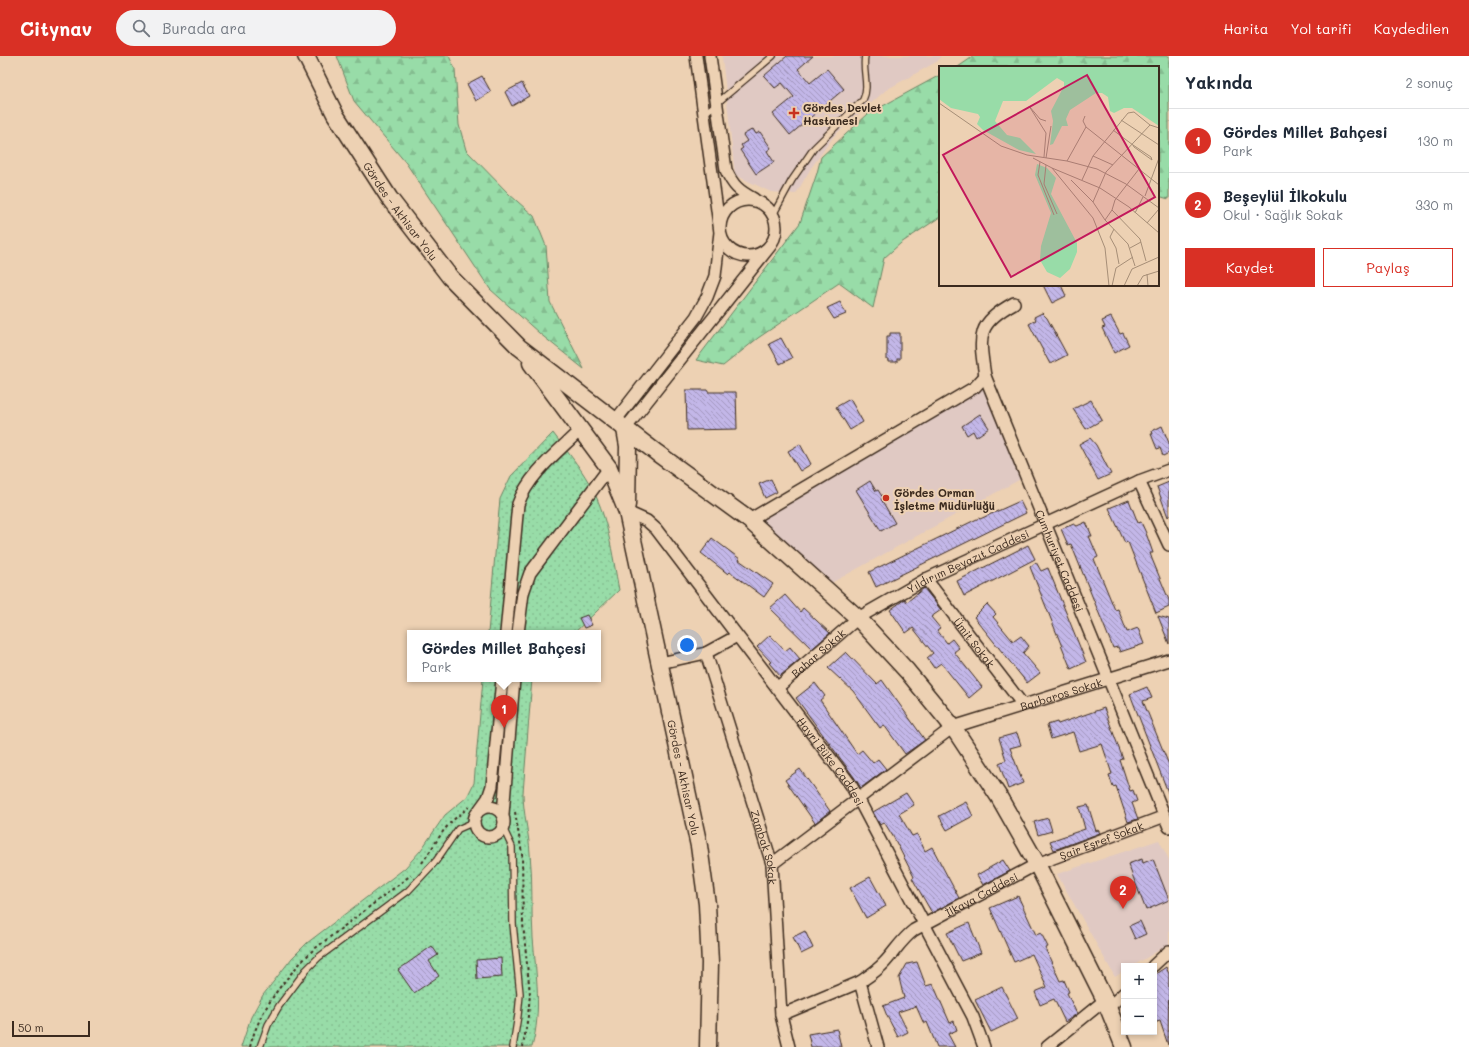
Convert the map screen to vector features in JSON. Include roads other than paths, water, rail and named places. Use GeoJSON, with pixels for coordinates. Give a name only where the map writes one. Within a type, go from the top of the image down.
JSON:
{"type":"FeatureCollection","features":[{"type":"Feature","properties":{"kind":"main road","name":"Gördes - Akhisar Yolu"},"geometry":{"type":"LineString","coordinates":[[306,56],[335,114],[390,200],[450,277],[519,347],[615,422],[749,520],[858,618],[907,671],[953,727],[999,797],[1037,864],[1106,1004],[1124,1047]]}},
{"type":"Feature","properties":{"kind":"main road","name":"Gördes - Akhisar Yolu"},"geometry":{"type":"LineString","coordinates":[[519,347],[609,468],[627,512],[699,846],[706,897],[710,963],[708,1047]]}},
{"type":"Feature","properties":{"kind":"main road"},"geometry":{"type":"LineString","coordinates":[[580,430],[579,421],[584,414],[588,413],[615,422]]}},
{"type":"Feature","properties":{"kind":"main road","name":"Gördes - Akhisar Yolu"},"geometry":{"type":"LineString","coordinates":[[615,422],[628,446],[627,512]]}},
{"type":"Feature","properties":{"kind":"main road"},"geometry":{"type":"LineString","coordinates":[[609,468],[615,472],[621,471],[632,454],[639,449],[657,453]]}},
{"type":"Feature","properties":{"kind":"street"},"geometry":{"type":"LineString","coordinates":[[696,56],[720,232],[723,241],[729,249],[737,254],[746,256],[764,252],[771,245]]}},
{"type":"Feature","properties":{"kind":"street"},"geometry":{"type":"LineString","coordinates":[[615,422],[771,245],[775,237],[777,228],[773,215],[765,205],[742,193],[731,183],[726,170],[710,56]]}},
{"type":"Feature","properties":{"kind":"street"},"geometry":{"type":"LineString","coordinates":[[615,422],[696,317],[707,297],[715,276],[720,222],[724,213],[730,206],[743,200],[757,200]]}},
{"type":"Feature","properties":{"kind":"street","name":"Cumhuriyet Caddesi"},"geometry":{"type":"LineString","coordinates":[[1014,303],[996,313],[983,328],[980,343],[985,376],[1167,822]]}},
{"type":"Feature","properties":{"kind":"street"},"geometry":{"type":"LineString","coordinates":[[749,520],[976,387],[985,376]]}},
{"type":"Feature","properties":{"kind":"street"},"geometry":{"type":"LineString","coordinates":[[506,630],[516,513],[521,494],[532,478],[580,430]]}},
{"type":"Feature","properties":{"kind":"street"},"geometry":{"type":"LineString","coordinates":[[518,630],[523,593],[526,582],[536,563],[609,468]]}},
{"type":"Feature","properties":{"kind":"street","name":"Yıldırım Beyazıt Caddesi"},"geometry":{"type":"LineString","coordinates":[[858,618],[926,579],[1139,481],[1169,470]]}},
{"type":"Feature","properties":{"kind":"street"},"geometry":{"type":"LineString","coordinates":[[1139,481],[1169,545]]}},
{"type":"Feature","properties":{"kind":"street","name":"Hayri Büke Caddesi"},"geometry":{"type":"LineString","coordinates":[[627,512],[648,522],[656,529],[842,772],[860,799],[973,1016],[984,1047]]}},
{"type":"Feature","properties":{"kind":"street"},"geometry":{"type":"LineString","coordinates":[[512,553],[516,562],[522,567],[530,567],[536,563]]}},
{"type":"Feature","properties":{"kind":"street","name":"Ümit Sokak"},"geometry":{"type":"LineString","coordinates":[[926,579],[1023,705]]}},
{"type":"Feature","properties":{"kind":"street","name":"Bahar Sokak"},"geometry":{"type":"LineString","coordinates":[[777,688],[858,618]]}},
{"type":"Feature","properties":{"kind":"street"},"geometry":{"type":"LineString","coordinates":[[660,662],[706,653],[737,636]]}},
{"type":"Feature","properties":{"kind":"street","name":"Zambak Sokak"},"geometry":{"type":"LineString","coordinates":[[706,653],[772,864],[781,1015],[789,1047]]}},
{"type":"Feature","properties":{"kind":"street","name":"Barbaros Sokak"},"geometry":{"type":"LineString","coordinates":[[953,727],[1169,660]]}},
{"type":"Feature","properties":{"kind":"street"},"geometry":{"type":"LineString","coordinates":[[502,682],[492,786],[488,798],[477,806],[474,822],[478,832],[487,837],[496,835],[503,828],[504,823],[503,814],[514,682]]}},
{"type":"Feature","properties":{"kind":"street"},"geometry":{"type":"LineString","coordinates":[[772,864],[860,799],[953,727]]}},
{"type":"Feature","properties":{"kind":"street"},"geometry":{"type":"LineString","coordinates":[[477,806],[495,807],[503,814]]}},
{"type":"Feature","properties":{"kind":"street","name":"Şair Eşref Sokak"},"geometry":{"type":"LineString","coordinates":[[1037,864],[1167,822]]}},
{"type":"Feature","properties":{"kind":"street","name":"İlkaya Caddesi"},"geometry":{"type":"LineString","coordinates":[[781,1015],[860,982],[885,962],[904,938],[925,924],[1037,864]]}},
{"type":"Feature","properties":{"kind":"street"},"geometry":{"type":"LineString","coordinates":[[1156,963],[1169,951]]}},
{"type":"Feature","properties":{"kind":"street"},"geometry":{"type":"LineString","coordinates":[[860,982],[878,1047]]}},
{"type":"Feature","properties":{"kind":"street"},"geometry":{"type":"LineString","coordinates":[[1047,1047],[1121,995]]}},
{"type":"Feature","properties":{"kind":"lane"},"geometry":{"type":"LineString","coordinates":[[704,114],[773,56]]}},
{"type":"Feature","properties":{"kind":"lane"},"geometry":{"type":"LineString","coordinates":[[773,215],[796,175],[814,148],[863,100],[866,90],[863,73],[865,56]]}},
{"type":"Feature","properties":{"kind":"lane"},"geometry":{"type":"LineString","coordinates":[[260,1047],[268,1025],[278,1006],[306,970],[319,957],[408,891],[436,861],[458,829],[474,822]]}},
{"type":"Feature","properties":{"kind":"lane"},"geometry":{"type":"LineString","coordinates":[[503,828],[512,847],[513,924],[520,994],[513,1047]]}},
{"type":"Feature","properties":{"kind":"place","name":"Gördes Devlet Hastanesi"},"geometry":{"type":"Point","coordinates":[794,113]}},
{"type":"Feature","properties":{"kind":"place","name":"Gördes Orman İşletme Müdürlüğü"},"geometry":{"type":"Point","coordinates":[886,498]}},
{"type":"Feature","properties":{"kind":"place","name":"Gördes Millet Bahçesi"},"geometry":{"type":"Point","coordinates":[504,728]}},
{"type":"Feature","properties":{"kind":"place","name":"Beşeylül İlkokulu"},"geometry":{"type":"Point","coordinates":[1123,909]}}]}
